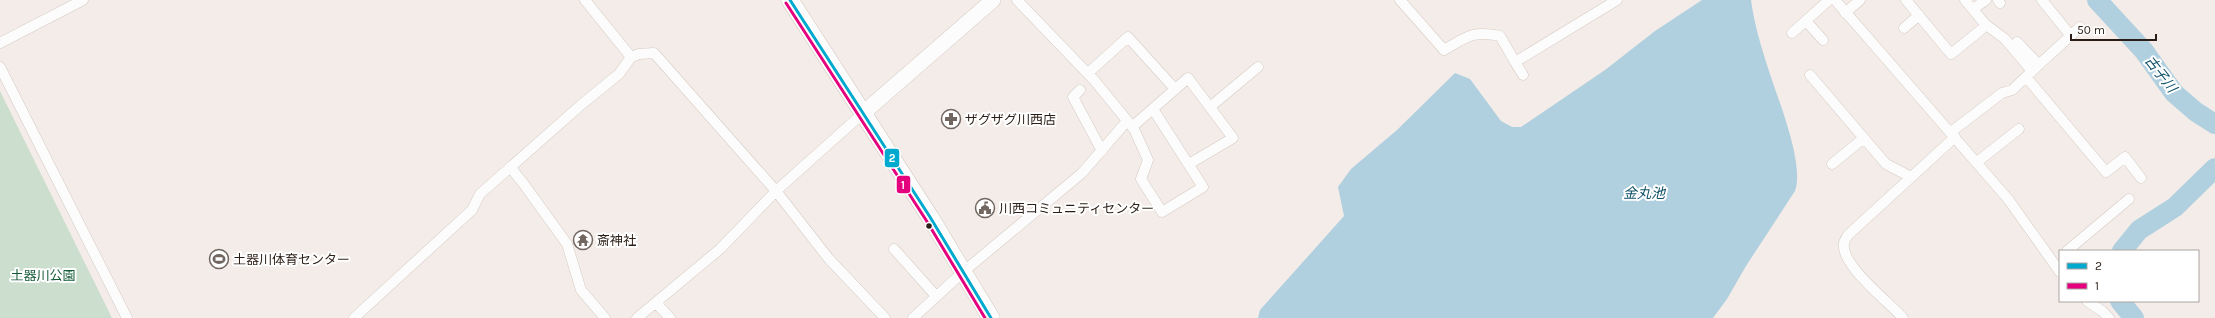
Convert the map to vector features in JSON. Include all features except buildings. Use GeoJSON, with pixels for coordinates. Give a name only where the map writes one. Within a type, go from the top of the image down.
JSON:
{"type":"FeatureCollection","features":[{"type":"Feature","properties":{"kind":"main road"},"geometry":{"type":"LineString","coordinates":[[790,0],[991,318]]}},
{"type":"Feature","properties":{"kind":"street"},"geometry":{"type":"LineString","coordinates":[[0,43],[83,0]]}},
{"type":"Feature","properties":{"kind":"street"},"geometry":{"type":"LineString","coordinates":[[585,0],[631,57]]}},
{"type":"Feature","properties":{"kind":"street"},"geometry":{"type":"LineString","coordinates":[[637,318],[656,303],[672,287],[720,249],[776,191],[993,0]]}},
{"type":"Feature","properties":{"kind":"street"},"geometry":{"type":"LineString","coordinates":[[1017,0],[1088,73],[1130,124],[1148,160],[1141,179],[1162,212],[1203,187],[1153,109]]}},
{"type":"Feature","properties":{"kind":"street"},"geometry":{"type":"LineString","coordinates":[[1400,0],[1444,50],[1464,38],[1482,32],[1500,36],[1523,74]]}},
{"type":"Feature","properties":{"kind":"street"},"geometry":{"type":"LineString","coordinates":[[1515,62],[1616,0]]}},
{"type":"Feature","properties":{"kind":"street"},"geometry":{"type":"LineString","coordinates":[[1792,33],[1829,0]]}},
{"type":"Feature","properties":{"kind":"street"},"geometry":{"type":"LineString","coordinates":[[1835,0],[1977,162],[2057,260]]}},
{"type":"Feature","properties":{"kind":"street"},"geometry":{"type":"LineString","coordinates":[[1844,12],[1860,0]]}},
{"type":"Feature","properties":{"kind":"street"},"geometry":{"type":"LineString","coordinates":[[1906,0],[1951,54],[1982,29],[1985,24]]}},
{"type":"Feature","properties":{"kind":"street"},"geometry":{"type":"LineString","coordinates":[[1965,0],[1985,24],[2005,39],[2032,71],[2106,172],[2125,157],[2141,178]]}},
{"type":"Feature","properties":{"kind":"street"},"geometry":{"type":"LineString","coordinates":[[1973,9],[1986,0]]}},
{"type":"Feature","properties":{"kind":"street"},"geometry":{"type":"LineString","coordinates":[[2042,0],[2071,36]]}},
{"type":"Feature","properties":{"kind":"street"},"geometry":{"type":"LineString","coordinates":[[1904,28],[1919,15]]}},
{"type":"Feature","properties":{"kind":"street"},"geometry":{"type":"LineString","coordinates":[[1806,21],[1823,40]]}},
{"type":"Feature","properties":{"kind":"street"},"geometry":{"type":"LineString","coordinates":[[1903,318],[1857,272],[1845,252],[1844,243],[1848,235],[1911,177],[1953,134],[2002,93],[2012,90],[2080,27]]}},
{"type":"Feature","properties":{"kind":"street"},"geometry":{"type":"LineString","coordinates":[[1088,73],[1128,37],[1175,89]]}},
{"type":"Feature","properties":{"kind":"street"},"geometry":{"type":"LineString","coordinates":[[2017,42],[2032,71]]}},
{"type":"Feature","properties":{"kind":"street"},"geometry":{"type":"LineString","coordinates":[[354,318],[472,210],[480,194],[619,74],[631,57],[639,54],[654,53],[776,191],[829,259],[885,318]]}},
{"type":"Feature","properties":{"kind":"street"},"geometry":{"type":"LineString","coordinates":[[0,67],[127,318]]}},
{"type":"Feature","properties":{"kind":"street"},"geometry":{"type":"LineString","coordinates":[[1210,107],[1258,67]]}},
{"type":"Feature","properties":{"kind":"street"},"geometry":{"type":"LineString","coordinates":[[1810,75],[1886,164],[1911,177]]}},
{"type":"Feature","properties":{"kind":"street"},"geometry":{"type":"LineString","coordinates":[[913,318],[963,272],[1082,173],[1130,124],[1153,109],[1188,78],[1233,138],[1189,164]]}},
{"type":"Feature","properties":{"kind":"street"},"geometry":{"type":"LineString","coordinates":[[1080,90],[1073,97],[1102,151]]}},
{"type":"Feature","properties":{"kind":"street"},"geometry":{"type":"LineString","coordinates":[[1977,162],[2019,129]]}},
{"type":"Feature","properties":{"kind":"street"},"geometry":{"type":"LineString","coordinates":[[1832,164],[1864,138]]}},
{"type":"Feature","properties":{"kind":"street"},"geometry":{"type":"LineString","coordinates":[[510,167],[567,244],[581,290],[605,318]]}},
{"type":"Feature","properties":{"kind":"street"},"geometry":{"type":"LineString","coordinates":[[2069,250],[2129,200]]}},
{"type":"Feature","properties":{"kind":"street"},"geometry":{"type":"LineString","coordinates":[[894,249],[936,296]]}},
{"type":"Feature","properties":{"kind":"street"},"geometry":{"type":"LineString","coordinates":[[2088,302],[2102,311],[2109,318]]}},
{"type":"Feature","properties":{"kind":"street"},"geometry":{"type":"LineString","coordinates":[[656,303],[670,318]]}},
{"type":"Feature","properties":{"kind":"green space","name":"土器川公園"},"geometry":{"type":"Polygon","coordinates":[[[0,91],[112,318],[0,318],[0,91]]]}},
{"type":"Feature","properties":{"kind":"water","name":"金丸池"},"geometry":{"type":"Polygon","coordinates":[[[1702,0],[1751,0],[1760,43],[1789,130],[1796,164],[1797,179],[1795,191],[1746,266],[1727,299],[1713,318],[1258,318],[1260,310],[1344,216],[1338,187],[1351,169],[1397,130],[1455,73],[1470,79],[1501,121],[1512,127],[1521,127],[1605,70],[1655,31],[1702,0]]]}},
{"type":"Feature","properties":{"kind":"waterway","name":"古子川"},"geometry":{"type":"LineString","coordinates":[[2097,0],[2144,51],[2174,93],[2196,112],[2215,124]]}},
{"type":"Feature","properties":{"kind":"waterway","name":"古子川"},"geometry":{"type":"LineString","coordinates":[[2123,250],[2139,230],[2175,207],[2215,168]]}},
{"type":"Feature","properties":{"kind":"waterway","name":"古子川"},"geometry":{"type":"LineString","coordinates":[[2121,302],[2134,318]]}},
{"type":"Feature","properties":{"kind":"transit line","name":"2"},"geometry":{"type":"LineString","coordinates":[[790,0],[930,217],[991,318]]}},
{"type":"Feature","properties":{"kind":"transit line","name":"1"},"geometry":{"type":"LineString","coordinates":[[786,3],[926,220],[985,318]]}},
{"type":"Feature","properties":{"kind":"place","name":"ザグザグ川西店"},"geometry":{"type":"Point","coordinates":[951,119]}},
{"type":"Feature","properties":{"kind":"place","name":"川西コミュニティセンター"},"geometry":{"type":"Point","coordinates":[985,208]}},
{"type":"Feature","properties":{"kind":"place","name":"斎神社"},"geometry":{"type":"Point","coordinates":[583,240]}},
{"type":"Feature","properties":{"kind":"place","name":"土器川体育センター"},"geometry":{"type":"Point","coordinates":[219,259]}}]}
